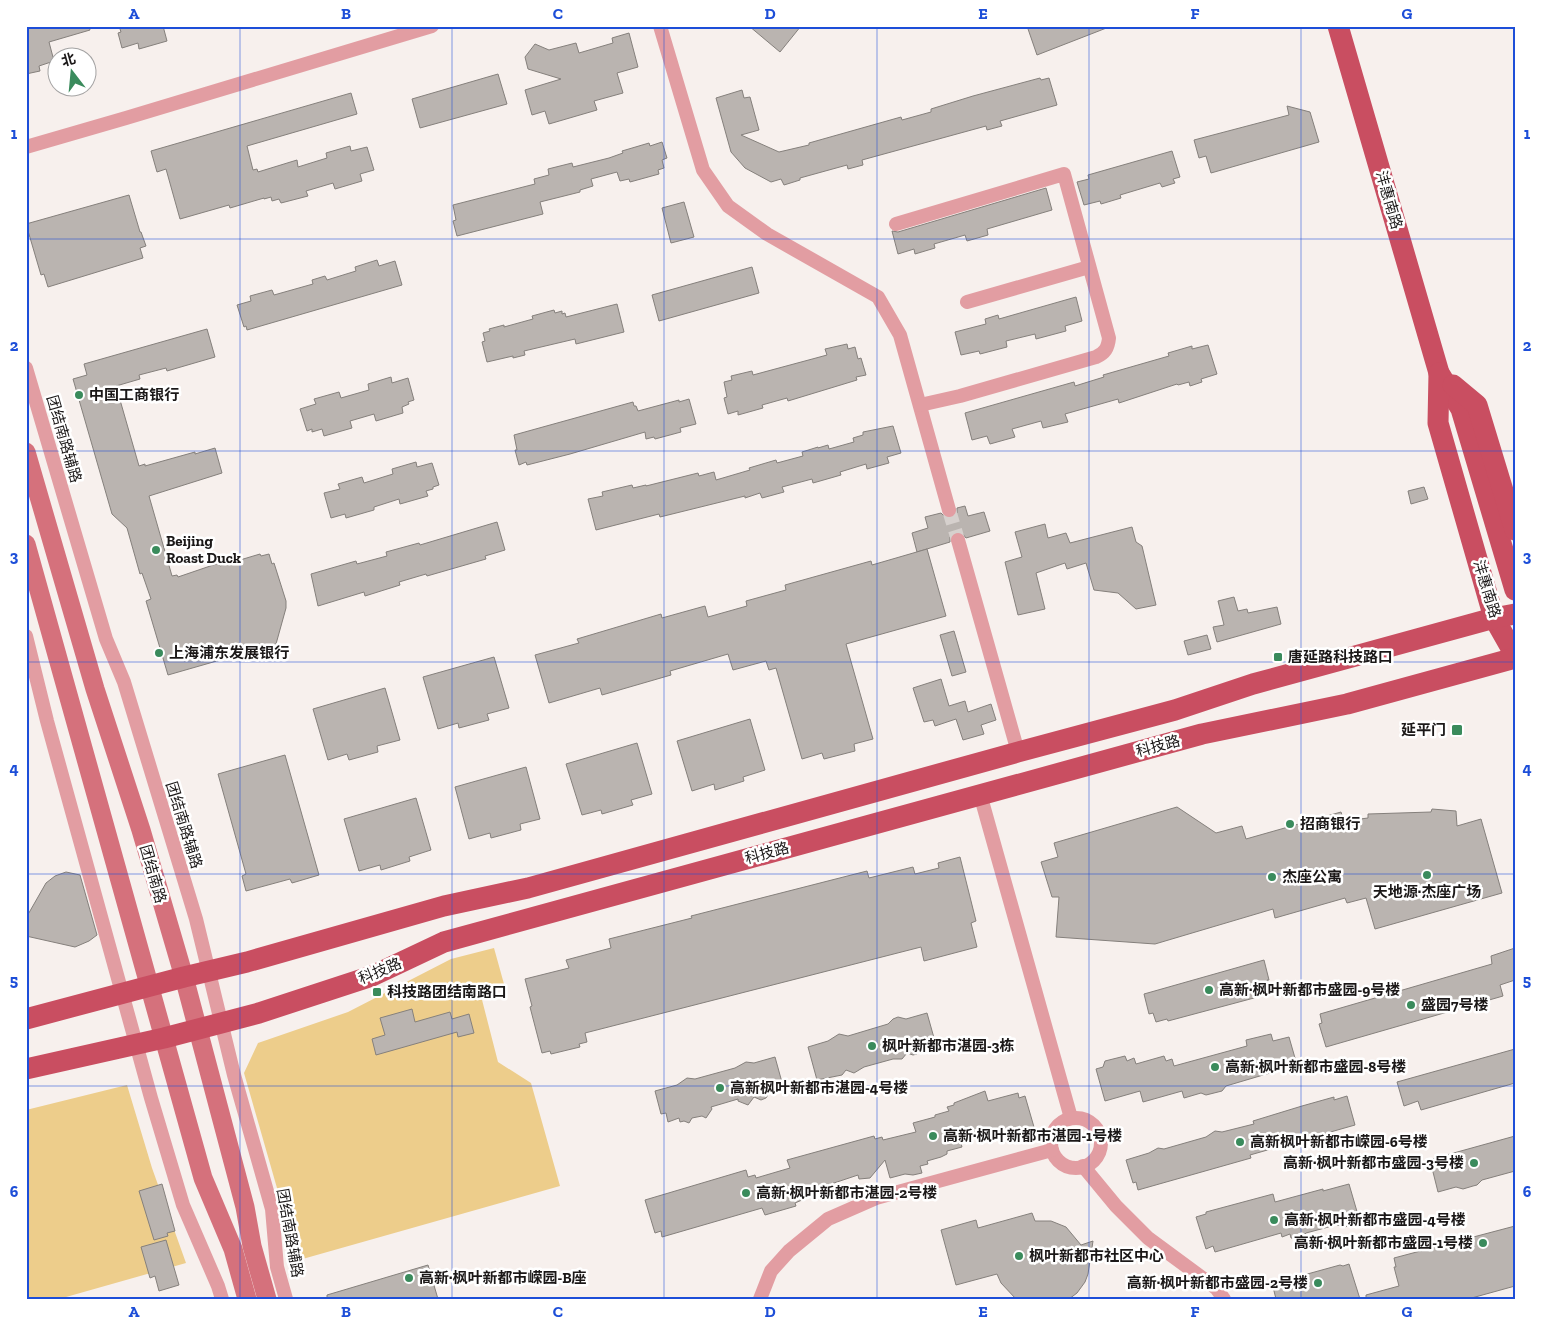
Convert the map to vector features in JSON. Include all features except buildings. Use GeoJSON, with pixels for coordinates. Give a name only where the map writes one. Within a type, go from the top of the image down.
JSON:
{"type":"FeatureCollection","features":[{"type":"Feature","properties":{"kind":"main road","name":"沣惠南路"},"geometry":{"type":"LineString","coordinates":[[1338,26],[1439,373],[1461,409],[1514,584]]}},
{"type":"Feature","properties":{"kind":"main road","name":"沣惠南路"},"geometry":{"type":"LineString","coordinates":[[1439,373],[1438,423],[1505,616],[1515,657]]}},
{"type":"Feature","properties":{"kind":"main road"},"geometry":{"type":"LineString","coordinates":[[1439,373],[1477,406],[1515,530]]}},
{"type":"Feature","properties":{"kind":"main road","name":"团结南路"},"geometry":{"type":"LineString","coordinates":[[26,452],[95,689],[141,830],[184,976],[245,1207],[252,1246],[267,1299]]}},
{"type":"Feature","properties":{"kind":"main road"},"geometry":{"type":"LineString","coordinates":[[26,544],[202,1178],[233,1249],[247,1299]]}},
{"type":"Feature","properties":{"kind":"main road","name":"科技路"},"geometry":{"type":"LineString","coordinates":[[26,1019],[184,976],[248,962],[444,906],[528,888],[1175,710],[1253,684],[1505,616]]}},
{"type":"Feature","properties":{"kind":"main road","name":"科技路"},"geometry":{"type":"LineString","coordinates":[[26,1069],[164,1038],[259,1013],[372,976],[444,942],[1202,734],[1348,704],[1515,657]]}},
{"type":"Feature","properties":{"kind":"street"},"geometry":{"type":"LineString","coordinates":[[26,147],[432,26]]}},
{"type":"Feature","properties":{"kind":"street"},"geometry":{"type":"LineString","coordinates":[[660,26],[703,170],[728,206],[767,234],[878,297],[900,335],[949,510]]}},
{"type":"Feature","properties":{"kind":"street"},"geometry":{"type":"LineString","coordinates":[[896,224],[1064,174],[1109,338],[1103,354],[960,396],[920,405]]}},
{"type":"Feature","properties":{"kind":"street"},"geometry":{"type":"LineString","coordinates":[[966,302],[1089,267]]}},
{"type":"Feature","properties":{"kind":"street","name":"团结南路辅路"},"geometry":{"type":"LineString","coordinates":[[26,368],[106,639],[124,682],[193,910],[234,1075],[272,1209],[277,1267],[286,1299]]}},
{"type":"Feature","properties":{"kind":"street"},"geometry":{"type":"LineString","coordinates":[[958,540],[1018,752]]}},
{"type":"Feature","properties":{"kind":"street"},"geometry":{"type":"LineString","coordinates":[[26,636],[47,721],[122,994],[183,1205],[222,1299]]}},
{"type":"Feature","properties":{"kind":"street"},"geometry":{"type":"LineString","coordinates":[[980,794],[1072,1118]]}},
{"type":"Feature","properties":{"kind":"street"},"geometry":{"type":"LineString","coordinates":[[1072,1118],[1087,1120],[1094,1125],[1101,1139],[1098,1154],[1093,1160],[1083,1166],[1070,1167],[1062,1163],[1056,1158],[1052,1150],[1051,1142],[1057,1126],[1072,1118]]}},
{"type":"Feature","properties":{"kind":"street"},"geometry":{"type":"LineString","coordinates":[[760,1299],[771,1271],[800,1241],[828,1219],[876,1198],[1052,1150]]}},
{"type":"Feature","properties":{"kind":"street"},"geometry":{"type":"LineString","coordinates":[[1083,1166],[1116,1206],[1148,1238],[1216,1288],[1224,1299]]}},
{"type":"Feature","properties":{"kind":"shaded area"},"geometry":{"type":"Polygon","coordinates":[[[494,948],[504,984],[480,992],[498,1062],[531,1083],[560,1186],[292,1262],[286,1245],[283,1209],[244,1073],[258,1043],[348,1012],[451,959],[494,948]]]}},
{"type":"Feature","properties":{"kind":"shaded area"},"geometry":{"type":"Polygon","coordinates":[[[127,1085],[152,1168],[186,1263],[59,1299],[26,1299],[26,1110],[127,1085]]]}},
{"type":"Feature","properties":{"kind":"tunnel"},"geometry":{"type":"LineString","coordinates":[[949,510],[958,540]]}},
{"type":"Feature","properties":{"kind":"place","name":"中国工商银行"},"geometry":{"type":"Point","coordinates":[79,395]}},
{"type":"Feature","properties":{"kind":"place","name":"Beijing Roast Duck"},"geometry":{"type":"Point","coordinates":[156,550]}},
{"type":"Feature","properties":{"kind":"place","name":"上海浦东发展银行"},"geometry":{"type":"Point","coordinates":[159,653]}},
{"type":"Feature","properties":{"kind":"place","name":"唐延路科技路口"},"geometry":{"type":"Point","coordinates":[1278,657]}},
{"type":"Feature","properties":{"kind":"place","name":"延平门"},"geometry":{"type":"Point","coordinates":[1457,730]}},
{"type":"Feature","properties":{"kind":"place","name":"招商银行"},"geometry":{"type":"Point","coordinates":[1290,824]}},
{"type":"Feature","properties":{"kind":"place","name":"天地源·杰座广场"},"geometry":{"type":"Point","coordinates":[1427,875]}},
{"type":"Feature","properties":{"kind":"place","name":"杰座公寓"},"geometry":{"type":"Point","coordinates":[1272,877]}},
{"type":"Feature","properties":{"kind":"place","name":"高新·枫叶新都市盛园-9号楼"},"geometry":{"type":"Point","coordinates":[1209,990]}},
{"type":"Feature","properties":{"kind":"place","name":"科技路团结南路口"},"geometry":{"type":"Point","coordinates":[377,992]}},
{"type":"Feature","properties":{"kind":"place","name":"盛园7号楼"},"geometry":{"type":"Point","coordinates":[1411,1005]}},
{"type":"Feature","properties":{"kind":"place","name":"枫叶新都市湛园-3栋"},"geometry":{"type":"Point","coordinates":[872,1046]}},
{"type":"Feature","properties":{"kind":"place","name":"高新·枫叶新都市盛园-8号楼"},"geometry":{"type":"Point","coordinates":[1215,1067]}},
{"type":"Feature","properties":{"kind":"place","name":"高新枫叶新都市湛园-4号楼"},"geometry":{"type":"Point","coordinates":[720,1088]}},
{"type":"Feature","properties":{"kind":"place","name":"高新·枫叶新都市湛园-1号楼"},"geometry":{"type":"Point","coordinates":[933,1136]}},
{"type":"Feature","properties":{"kind":"place","name":"高新枫叶新都市嵘园-6号楼"},"geometry":{"type":"Point","coordinates":[1240,1142]}},
{"type":"Feature","properties":{"kind":"place","name":"高新·枫叶新都市盛园-3号楼"},"geometry":{"type":"Point","coordinates":[1474,1163]}},
{"type":"Feature","properties":{"kind":"place","name":"高新·枫叶新都市湛园-2号楼"},"geometry":{"type":"Point","coordinates":[746,1193]}},
{"type":"Feature","properties":{"kind":"place","name":"高新·枫叶新都市盛园-4号楼"},"geometry":{"type":"Point","coordinates":[1274,1220]}},
{"type":"Feature","properties":{"kind":"place","name":"高新·枫叶新都市盛园-1号楼"},"geometry":{"type":"Point","coordinates":[1483,1243]}},
{"type":"Feature","properties":{"kind":"place","name":"枫叶新都市社区中心"},"geometry":{"type":"Point","coordinates":[1019,1256]}},
{"type":"Feature","properties":{"kind":"place","name":"高新·枫叶新都市嵘园-B座"},"geometry":{"type":"Point","coordinates":[409,1278]}},
{"type":"Feature","properties":{"kind":"place","name":"高新·枫叶新都市盛园-2号楼"},"geometry":{"type":"Point","coordinates":[1318,1283]}}]}
